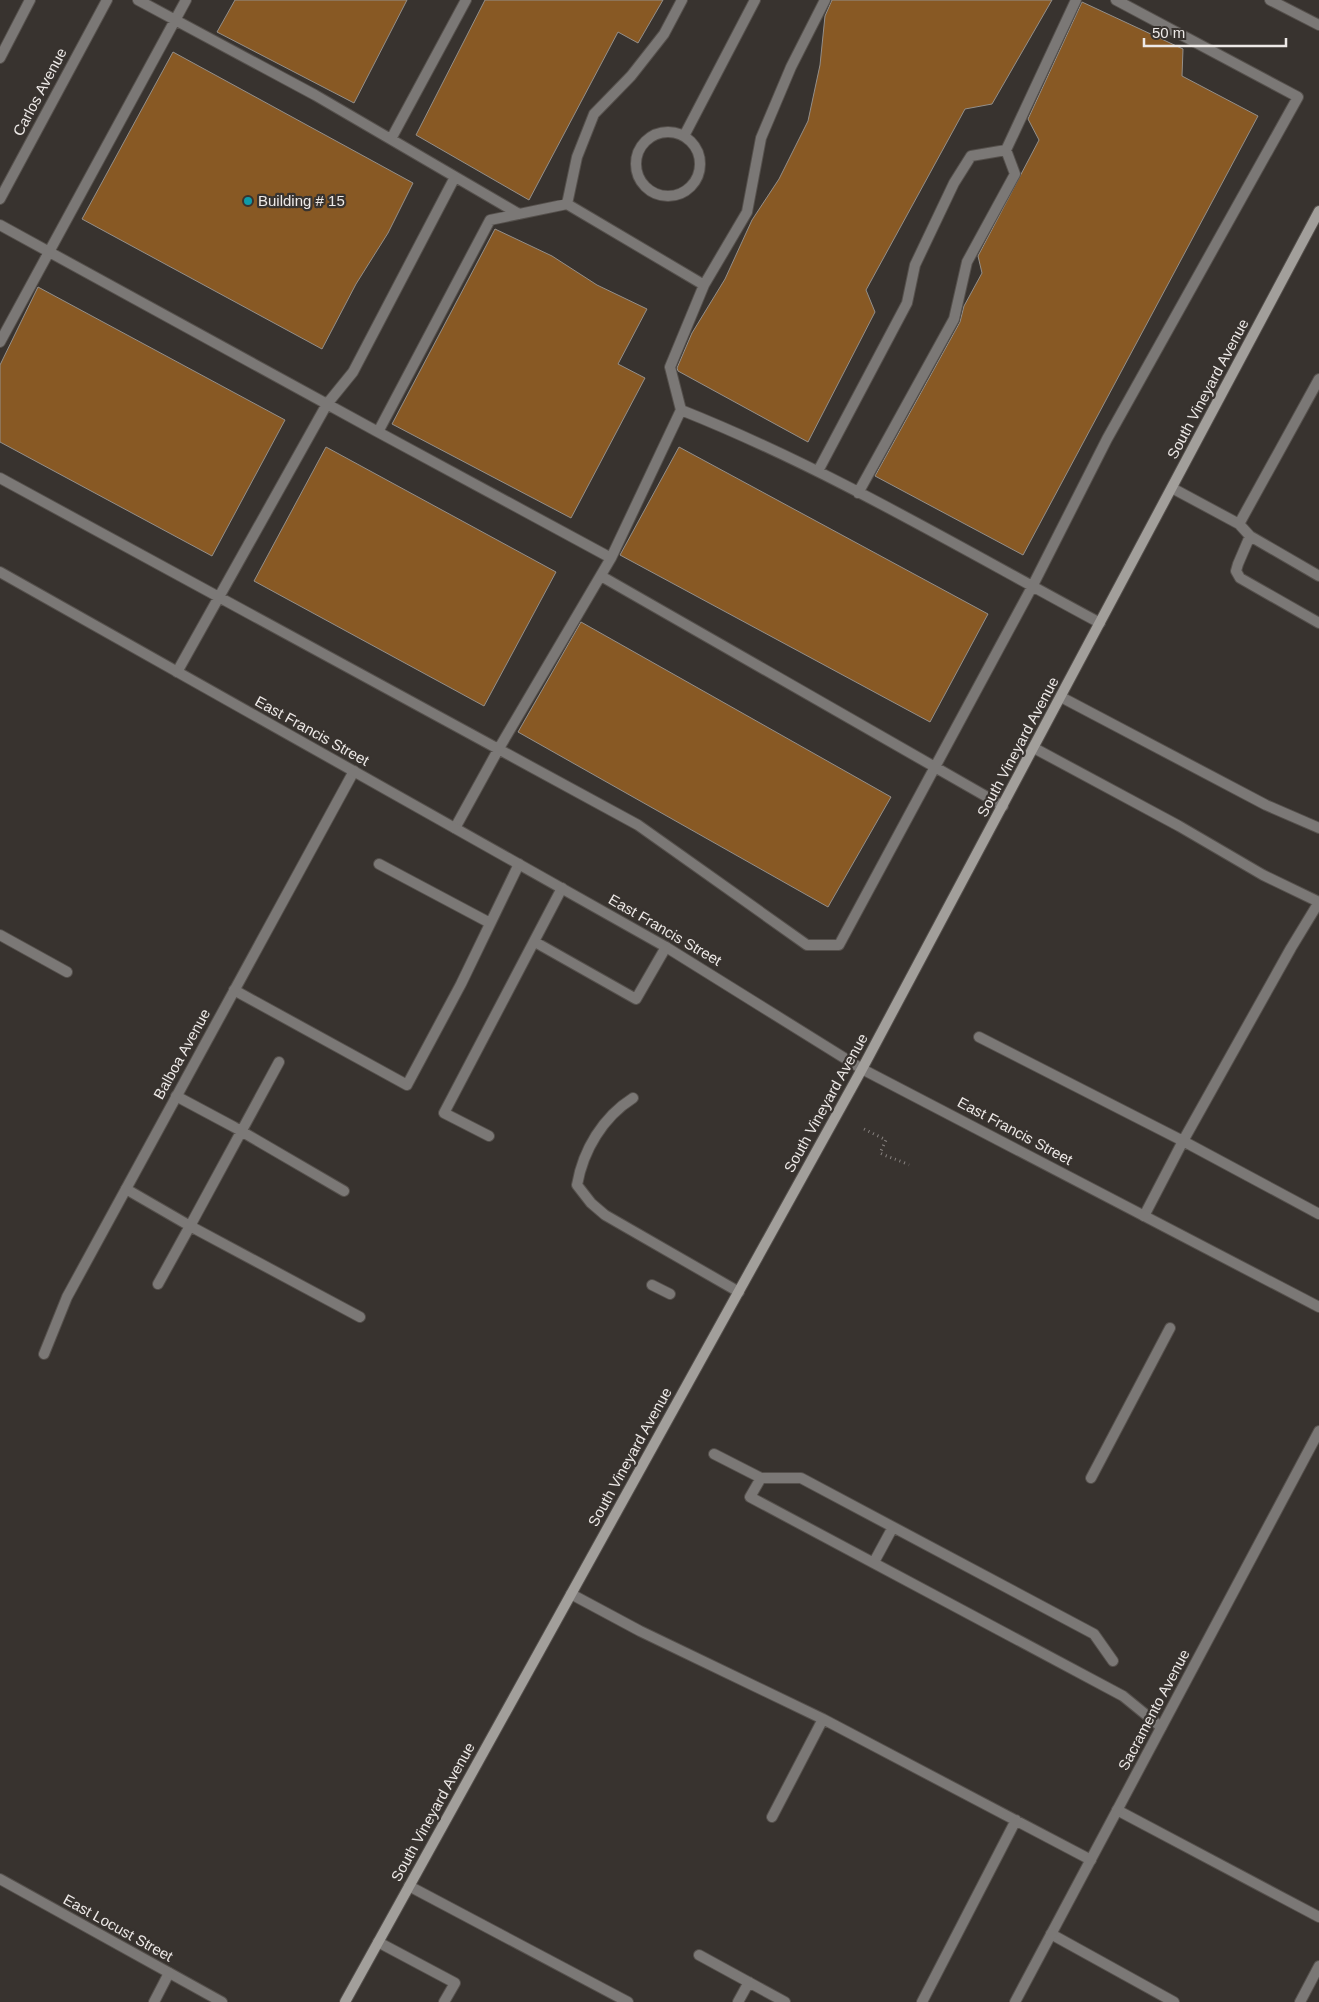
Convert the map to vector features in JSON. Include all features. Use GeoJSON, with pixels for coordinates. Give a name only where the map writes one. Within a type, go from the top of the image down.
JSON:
{"type":"FeatureCollection","features":[{"type":"Feature","properties":{"kind":"main road","name":"South Vineyard Avenue"},"geometry":{"type":"LineString","coordinates":[[345,2002],[862,1069],[1319,211]]}},
{"type":"Feature","properties":{"kind":"street"},"geometry":{"type":"LineString","coordinates":[[0,58],[30,0]]}},
{"type":"Feature","properties":{"kind":"street","name":"Carlos Avenue"},"geometry":{"type":"LineString","coordinates":[[0,199],[107,0]]}},
{"type":"Feature","properties":{"kind":"street"},"geometry":{"type":"LineString","coordinates":[[138,0],[315,95],[519,214]]}},
{"type":"Feature","properties":{"kind":"street"},"geometry":{"type":"LineString","coordinates":[[0,342],[186,0]]}},
{"type":"Feature","properties":{"kind":"street"},"geometry":{"type":"LineString","coordinates":[[391,139],[466,0]]}},
{"type":"Feature","properties":{"kind":"street"},"geometry":{"type":"LineString","coordinates":[[567,204],[577,156],[594,114],[631,76],[664,34],[682,0]]}},
{"type":"Feature","properties":{"kind":"street"},"geometry":{"type":"LineString","coordinates":[[684,136],[755,0]]}},
{"type":"Feature","properties":{"kind":"street"},"geometry":{"type":"LineString","coordinates":[[456,828],[498,750],[611,558],[681,410],[670,367],[704,285],[747,212],[761,138],[791,66],[825,0]]}},
{"type":"Feature","properties":{"kind":"street"},"geometry":{"type":"LineString","coordinates":[[858,493],[954,319],[968,262],[1015,174],[1006,150],[1076,0]]}},
{"type":"Feature","properties":{"kind":"street"},"geometry":{"type":"LineString","coordinates":[[0,478],[638,825],[807,945],[840,945],[1032,586],[1108,439],[1298,97],[1116,0]]}},
{"type":"Feature","properties":{"kind":"street"},"geometry":{"type":"LineString","coordinates":[[1270,0],[1319,25]]}},
{"type":"Feature","properties":{"kind":"street"},"geometry":{"type":"LineString","coordinates":[[672,132],[684,136],[694,144],[699,156],[700,168],[696,180],[688,189],[677,195],[664,196],[652,192],[643,184],[637,172],[636,160],[640,148],[649,138],[660,133],[672,132]]}},
{"type":"Feature","properties":{"kind":"street"},"geometry":{"type":"LineString","coordinates":[[818,471],[907,303],[915,264],[954,183],[971,156],[1006,150]]}},
{"type":"Feature","properties":{"kind":"street"},"geometry":{"type":"LineString","coordinates":[[177,672],[327,404],[353,372],[455,177]]}},
{"type":"Feature","properties":{"kind":"street"},"geometry":{"type":"LineString","coordinates":[[378,432],[490,220],[567,204],[704,285]]}},
{"type":"Feature","properties":{"kind":"street"},"geometry":{"type":"LineString","coordinates":[[0,225],[611,558]]}},
{"type":"Feature","properties":{"kind":"street"},"geometry":{"type":"LineString","coordinates":[[1239,524],[1319,379]]}},
{"type":"Feature","properties":{"kind":"street"},"geometry":{"type":"LineString","coordinates":[[681,410],[717,424],[818,471],[1100,623]]}},
{"type":"Feature","properties":{"kind":"street"},"geometry":{"type":"LineString","coordinates":[[1172,488],[1239,524],[1250,536],[1319,576]]}},
{"type":"Feature","properties":{"kind":"street"},"geometry":{"type":"LineString","coordinates":[[1250,536],[1236,571],[1240,578],[1319,623]]}},
{"type":"Feature","properties":{"kind":"street","name":"East Francis Street"},"geometry":{"type":"LineString","coordinates":[[0,572],[666,946],[862,1069],[1319,1307]]}},
{"type":"Feature","properties":{"kind":"street"},"geometry":{"type":"LineString","coordinates":[[600,576],[1003,806]]}},
{"type":"Feature","properties":{"kind":"street"},"geometry":{"type":"LineString","coordinates":[[1061,697],[1266,805],[1319,828]]}},
{"type":"Feature","properties":{"kind":"street"},"geometry":{"type":"LineString","coordinates":[[1034,748],[1179,826],[1263,874],[1319,902],[1291,948],[1183,1141],[1144,1216]]}},
{"type":"Feature","properties":{"kind":"street","name":"Balboa Avenue"},"geometry":{"type":"LineString","coordinates":[[44,1354],[67,1297],[354,771]]}},
{"type":"Feature","properties":{"kind":"street"},"geometry":{"type":"LineString","coordinates":[[379,864],[490,923]]}},
{"type":"Feature","properties":{"kind":"street"},"geometry":{"type":"LineString","coordinates":[[234,990],[407,1085],[461,984],[519,864]]}},
{"type":"Feature","properties":{"kind":"street"},"geometry":{"type":"LineString","coordinates":[[489,1136],[444,1113],[562,888]]}},
{"type":"Feature","properties":{"kind":"street"},"geometry":{"type":"LineString","coordinates":[[0,935],[67,972]]}},
{"type":"Feature","properties":{"kind":"street"},"geometry":{"type":"LineString","coordinates":[[534,942],[636,999],[666,946]]}},
{"type":"Feature","properties":{"kind":"street"},"geometry":{"type":"LineString","coordinates":[[979,1037],[1183,1141],[1319,1214]]}},
{"type":"Feature","properties":{"kind":"street"},"geometry":{"type":"LineString","coordinates":[[158,1284],[279,1062]]}},
{"type":"Feature","properties":{"kind":"street"},"geometry":{"type":"LineString","coordinates":[[176,1096],[344,1192]]}},
{"type":"Feature","properties":{"kind":"street"},"geometry":{"type":"LineString","coordinates":[[633,1098],[620,1106],[597,1133],[580,1167],[578,1185],[592,1203],[605,1215],[739,1292]]}},
{"type":"Feature","properties":{"kind":"street"},"geometry":{"type":"LineString","coordinates":[[126,1189],[190,1226],[360,1317]]}},
{"type":"Feature","properties":{"kind":"street"},"geometry":{"type":"LineString","coordinates":[[652,1285],[670,1294]]}},
{"type":"Feature","properties":{"kind":"street"},"geometry":{"type":"LineString","coordinates":[[1091,1478],[1170,1328]]}},
{"type":"Feature","properties":{"kind":"street","name":"Sacramento Avenue"},"geometry":{"type":"LineString","coordinates":[[1015,2002],[1319,1431]]}},
{"type":"Feature","properties":{"kind":"street"},"geometry":{"type":"LineString","coordinates":[[714,1454],[761,1478],[801,1478],[1094,1634],[1113,1661]]}},
{"type":"Feature","properties":{"kind":"street"},"geometry":{"type":"LineString","coordinates":[[761,1478],[750,1497],[1123,1696],[1162,1727]]}},
{"type":"Feature","properties":{"kind":"street"},"geometry":{"type":"LineString","coordinates":[[874,1562],[893,1527]]}},
{"type":"Feature","properties":{"kind":"street"},"geometry":{"type":"LineString","coordinates":[[571,1594],[640,1631],[823,1719],[1091,1860]]}},
{"type":"Feature","properties":{"kind":"street"},"geometry":{"type":"LineString","coordinates":[[772,1817],[823,1719]]}},
{"type":"Feature","properties":{"kind":"street"},"geometry":{"type":"LineString","coordinates":[[1117,1810],[1319,1917]]}},
{"type":"Feature","properties":{"kind":"street"},"geometry":{"type":"LineString","coordinates":[[922,2002],[1016,1820]]}},
{"type":"Feature","properties":{"kind":"street","name":"East Locust Street"},"geometry":{"type":"LineString","coordinates":[[0,1879],[222,2002]]}},
{"type":"Feature","properties":{"kind":"street"},"geometry":{"type":"LineString","coordinates":[[409,1886],[628,2002]]}},
{"type":"Feature","properties":{"kind":"street"},"geometry":{"type":"LineString","coordinates":[[1051,1934],[1174,2002]]}},
{"type":"Feature","properties":{"kind":"street"},"geometry":{"type":"LineString","coordinates":[[378,1942],[455,1983],[444,2002]]}},
{"type":"Feature","properties":{"kind":"street"},"geometry":{"type":"LineString","coordinates":[[700,1955],[785,2002]]}},
{"type":"Feature","properties":{"kind":"street"},"geometry":{"type":"LineString","coordinates":[[1300,2002],[1319,1966]]}},
{"type":"Feature","properties":{"kind":"street"},"geometry":{"type":"LineString","coordinates":[[154,2002],[169,1973]]}},
{"type":"Feature","properties":{"kind":"street"},"geometry":{"type":"LineString","coordinates":[[738,2002],[749,1982]]}},
{"type":"Feature","properties":{"kind":"path"},"geometry":{"type":"LineString","coordinates":[[864,1129],[886,1140],[880,1153],[909,1165]]}},
{"type":"Feature","properties":{"kind":"building"},"geometry":{"type":"Polygon","coordinates":[[[235,0],[407,0],[354,103],[217,32],[235,0]]]}},
{"type":"Feature","properties":{"kind":"building"},"geometry":{"type":"Polygon","coordinates":[[[485,0],[663,0],[638,43],[618,32],[529,200],[416,135],[485,0]]]}},
{"type":"Feature","properties":{"kind":"building"},"geometry":{"type":"Polygon","coordinates":[[[832,0],[1052,0],[992,104],[965,109],[866,290],[875,312],[808,442],[678,371],[677,368],[692,333],[725,279],[752,220],[779,179],[808,121],[820,65],[825,16],[832,0]]]}},
{"type":"Feature","properties":{"kind":"building"},"geometry":{"type":"Polygon","coordinates":[[[1082,2],[1183,49],[1182,76],[1258,116],[1023,555],[875,476],[960,322],[964,306],[982,273],[978,256],[1039,140],[1028,119],[1082,2]]]}},
{"type":"Feature","properties":{"kind":"building","name":"Building # 15"},"geometry":{"type":"Polygon","coordinates":[[[173,52],[413,183],[388,233],[356,284],[322,349],[82,219],[173,52]]]}},
{"type":"Feature","properties":{"kind":"building"},"geometry":{"type":"Polygon","coordinates":[[[495,229],[552,256],[597,285],[647,309],[618,364],[645,378],[571,518],[392,424],[495,229]]]}},
{"type":"Feature","properties":{"kind":"building"},"geometry":{"type":"Polygon","coordinates":[[[38,287],[285,420],[212,556],[0,442],[0,365],[38,287]]]}},
{"type":"Feature","properties":{"kind":"building"},"geometry":{"type":"Polygon","coordinates":[[[326,447],[556,572],[484,706],[254,581],[326,447]]]}},
{"type":"Feature","properties":{"kind":"building"},"geometry":{"type":"Polygon","coordinates":[[[679,447],[988,614],[930,722],[620,555],[679,447]]]}},
{"type":"Feature","properties":{"kind":"building"},"geometry":{"type":"Polygon","coordinates":[[[581,622],[891,797],[828,907],[518,732],[581,622]]]}},
{"type":"Feature","properties":{"kind":"place","name":"Building # 15"},"geometry":{"type":"Point","coordinates":[248,201]}}]}
